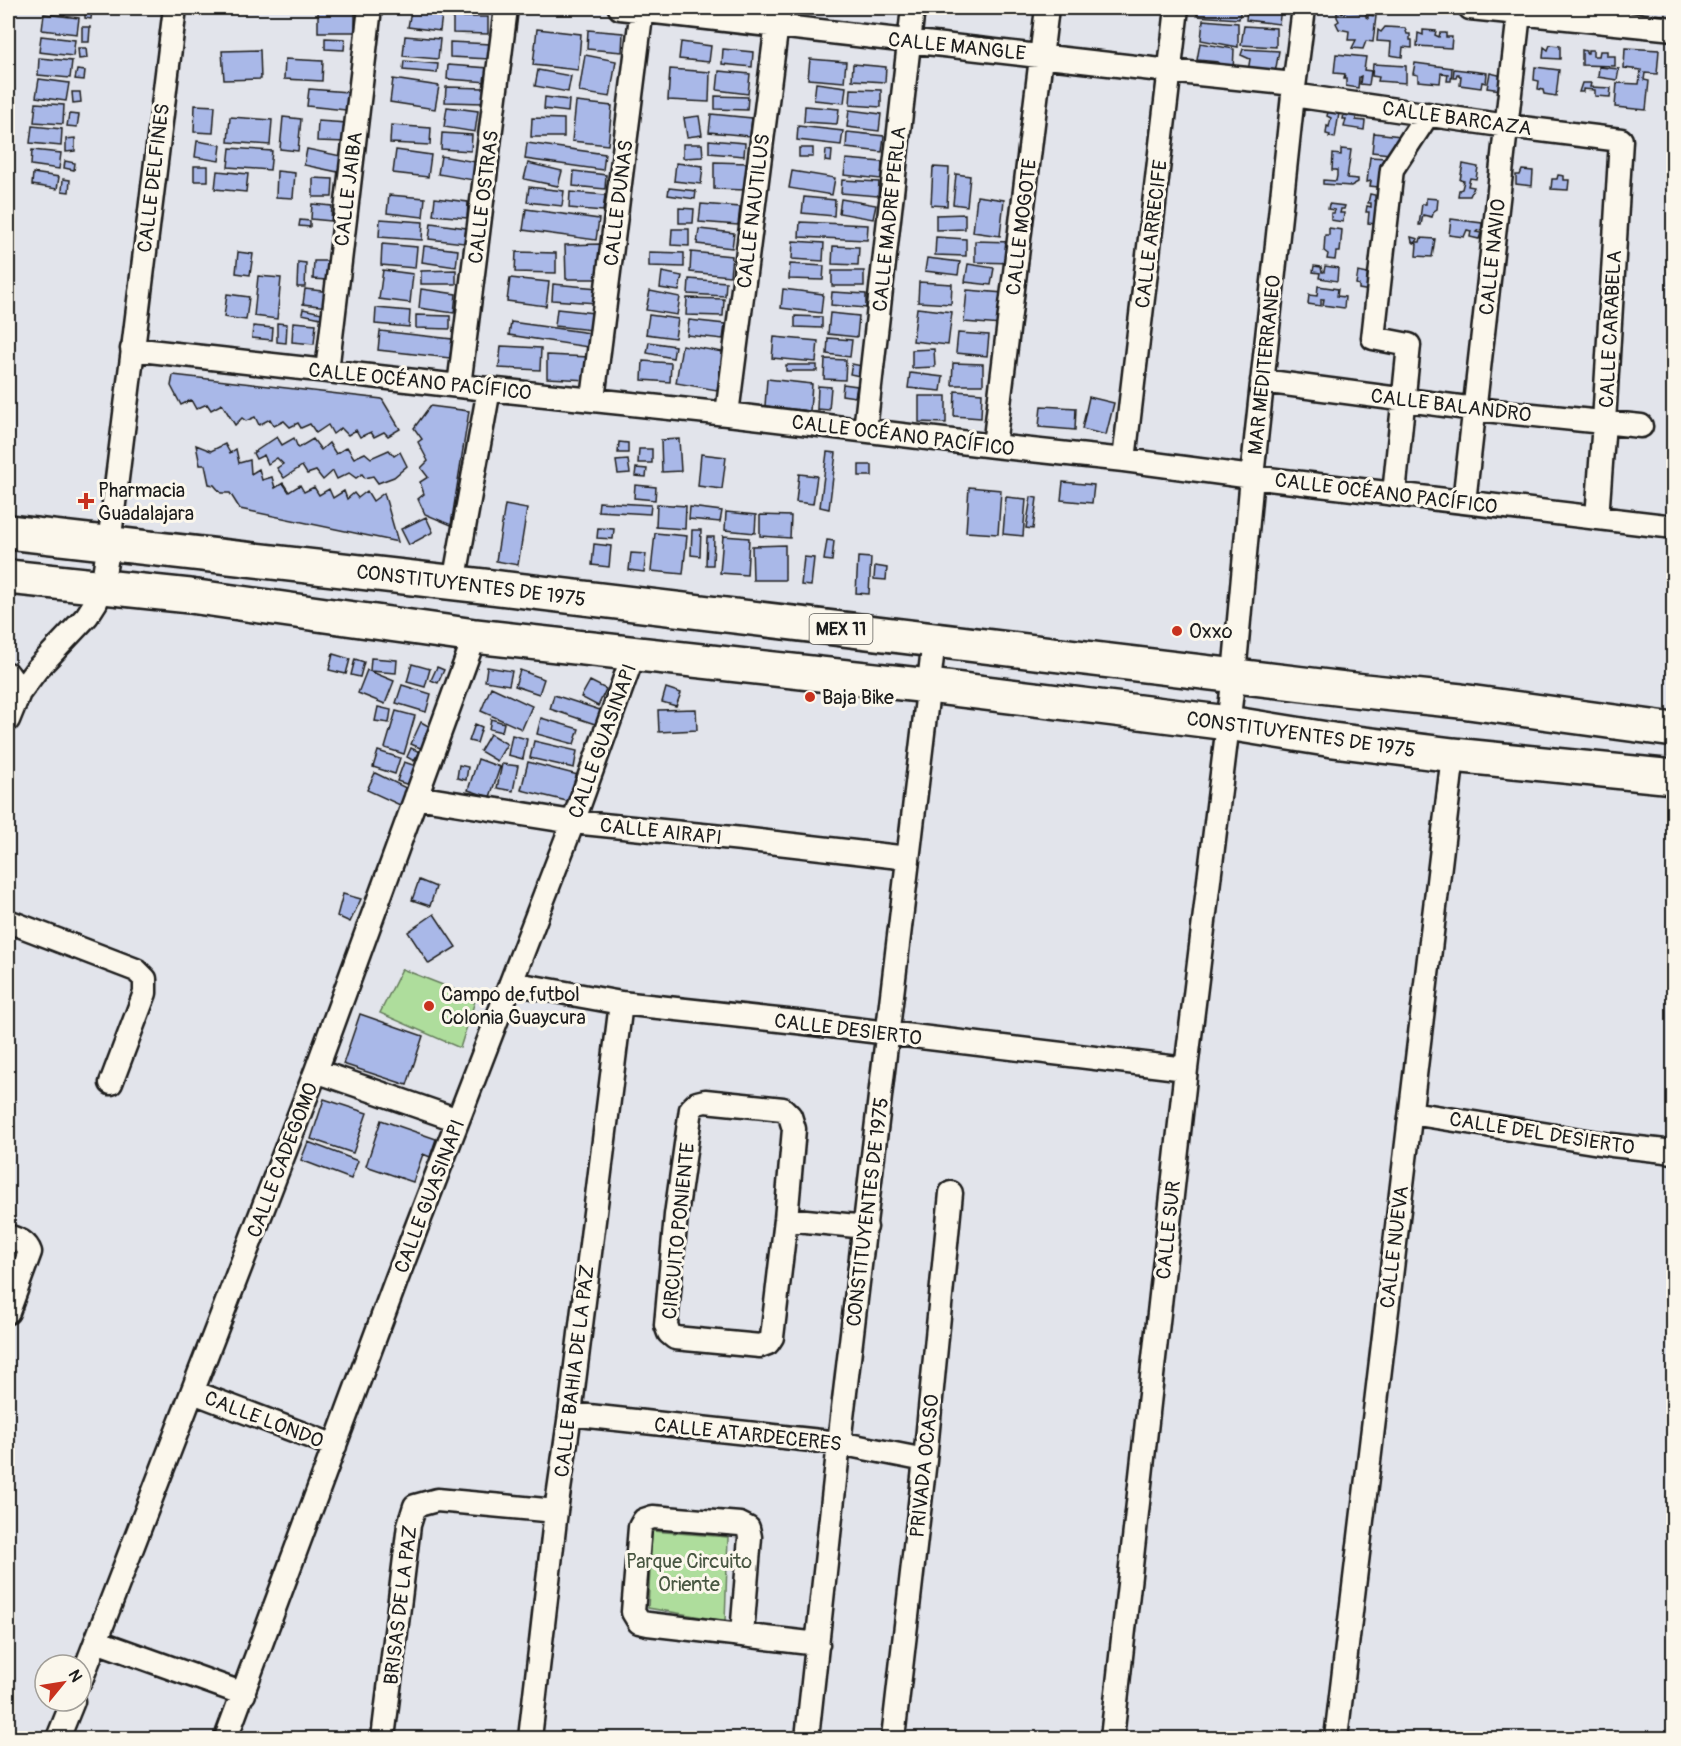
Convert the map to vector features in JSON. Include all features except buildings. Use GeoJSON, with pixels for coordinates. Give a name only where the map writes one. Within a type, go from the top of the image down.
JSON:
{"type":"FeatureCollection","features":[{"type":"Feature","properties":{"kind":"main road","name":"CONSTITUYENTES DE 1975"},"geometry":{"type":"LineString","coordinates":[[8,532],[1461,701],[1674,729]]}},
{"type":"Feature","properties":{"kind":"main road","name":"CONSTITUYENTES DE 1975"},"geometry":{"type":"LineString","coordinates":[[8,577],[190,596],[475,636],[929,686],[1228,723],[1334,740],[1454,755],[1674,777]]}},
{"type":"Feature","properties":{"kind":"street","name":"CALLE DELFINES"},"geometry":{"type":"LineString","coordinates":[[8,720],[13,684],[37,669],[87,616],[102,586],[175,8]]}},
{"type":"Feature","properties":{"kind":"street","name":"CALLE JAIBA"},"geometry":{"type":"LineString","coordinates":[[327,371],[370,8]]}},
{"type":"Feature","properties":{"kind":"street","name":"CALLE OSTRAS"},"geometry":{"type":"LineString","coordinates":[[459,386],[506,8]]}},
{"type":"Feature","properties":{"kind":"street","name":"CALLE MANGLE"},"geometry":{"type":"LineString","coordinates":[[635,8],[778,16],[909,41],[1170,71],[1293,89]]}},
{"type":"Feature","properties":{"kind":"street","name":"CALLE DUNAS"},"geometry":{"type":"LineString","coordinates":[[593,399],[635,8]]}},
{"type":"Feature","properties":{"kind":"street","name":"CALLE MADRE PERLA"},"geometry":{"type":"LineString","coordinates":[[866,430],[913,8]]}},
{"type":"Feature","properties":{"kind":"street","name":"CALLE MOGOTE"},"geometry":{"type":"LineString","coordinates":[[994,446],[1047,8]]}},
{"type":"Feature","properties":{"kind":"street","name":"CALLE ARRECIFE"},"geometry":{"type":"LineString","coordinates":[[1124,460],[1177,8]]}},
{"type":"Feature","properties":{"kind":"street","name":"MAR MEDITERRANEO"},"geometry":{"type":"LineString","coordinates":[[1228,723],[1251,477],[1293,89],[1304,8]]}},
{"type":"Feature","properties":{"kind":"street"},"geometry":{"type":"LineString","coordinates":[[1470,8],[1674,29]]}},
{"type":"Feature","properties":{"kind":"street","name":"CALLE NAVIO"},"geometry":{"type":"LineString","coordinates":[[1464,502],[1519,13]]}},
{"type":"Feature","properties":{"kind":"street","name":"CALLE NAUTILUS"},"geometry":{"type":"LineString","coordinates":[[727,414],[778,16]]}},
{"type":"Feature","properties":{"kind":"street","name":"CALLE BARCAZA"},"geometry":{"type":"LineString","coordinates":[[1293,89],[1428,114],[1621,140]]}},
{"type":"Feature","properties":{"kind":"street"},"geometry":{"type":"LineString","coordinates":[[1394,494],[1409,345],[1372,338],[1392,169],[1428,114]]}},
{"type":"Feature","properties":{"kind":"street","name":"CALLE CARABELA"},"geometry":{"type":"LineString","coordinates":[[1597,518],[1621,140]]}},
{"type":"Feature","properties":{"kind":"street","name":"CALLE OCÉANO PACÍFICO"},"geometry":{"type":"LineString","coordinates":[[132,349],[866,430],[1674,527]]}},
{"type":"Feature","properties":{"kind":"street","name":"CALLE BALANDRO"},"geometry":{"type":"LineString","coordinates":[[1262,381],[1475,409],[1641,426]]}},
{"type":"Feature","properties":{"kind":"street"},"geometry":{"type":"LineString","coordinates":[[454,583],[489,389]]}},
{"type":"Feature","properties":{"kind":"street","name":"CALLE CADEGOMO"},"geometry":{"type":"LineString","coordinates":[[91,1653],[316,1071],[475,636]]}},
{"type":"Feature","properties":{"kind":"street","name":"CONSTITUYENTES DE 1975"},"geometry":{"type":"LineString","coordinates":[[807,1738],[839,1443],[934,640]]}},
{"type":"Feature","properties":{"kind":"street","name":"CALLE GUASINAPI"},"geometry":{"type":"LineString","coordinates":[[226,1738],[397,1278],[573,822],[634,653]]}},
{"type":"Feature","properties":{"kind":"street","name":"CALLE SUR"},"geometry":{"type":"LineString","coordinates":[[1112,1738],[1186,1069],[1228,723]]}},
{"type":"Feature","properties":{"kind":"street","name":"CALLE NUEVA"},"geometry":{"type":"LineString","coordinates":[[1336,1738],[1369,1446],[1454,755]]}},
{"type":"Feature","properties":{"kind":"street","name":"CALLE AIRAPI"},"geometry":{"type":"LineString","coordinates":[[416,797],[573,822],[908,858]]}},
{"type":"Feature","properties":{"kind":"street"},"geometry":{"type":"LineString","coordinates":[[8,921],[136,970],[145,979],[145,993],[111,1083]]}},
{"type":"Feature","properties":{"kind":"street","name":"CALLE DESIERTO"},"geometry":{"type":"LineString","coordinates":[[511,983],[621,1003],[1186,1069]]}},
{"type":"Feature","properties":{"kind":"street","name":"CALLE BAHIA DE LA PAZ"},"geometry":{"type":"LineString","coordinates":[[530,1738],[556,1511],[621,1003]]}},
{"type":"Feature","properties":{"kind":"street"},"geometry":{"type":"LineString","coordinates":[[316,1071],[458,1120]]}},
{"type":"Feature","properties":{"kind":"street","name":"CIRCUITO PONIENTE"},"geometry":{"type":"LineString","coordinates":[[705,1101],[783,1109],[790,1116],[794,1129],[786,1219],[772,1337],[768,1343],[760,1346],[675,1338],[669,1333],[666,1325],[676,1215],[691,1109],[697,1103],[705,1101]]}},
{"type":"Feature","properties":{"kind":"street","name":"CALLE DEL DESIERTO"},"geometry":{"type":"LineString","coordinates":[[1411,1113],[1612,1145],[1674,1152]]}},
{"type":"Feature","properties":{"kind":"street","name":"PRIVADA OCASO"},"geometry":{"type":"LineString","coordinates":[[893,1738],[925,1460],[951,1192]]}},
{"type":"Feature","properties":{"kind":"street"},"geometry":{"type":"LineString","coordinates":[[786,1219],[866,1227]]}},
{"type":"Feature","properties":{"kind":"street"},"geometry":{"type":"LineString","coordinates":[[8,1236],[23,1242],[28,1246],[30,1252],[8,1312]]}},
{"type":"Feature","properties":{"kind":"street","name":"CALLE LONDO"},"geometry":{"type":"LineString","coordinates":[[193,1392],[335,1446]]}},
{"type":"Feature","properties":{"kind":"street","name":"CALLE ATARDECERES"},"geometry":{"type":"LineString","coordinates":[[570,1414],[839,1443],[925,1460]]}},
{"type":"Feature","properties":{"kind":"street","name":"BRISAS DE LA PAZ"},"geometry":{"type":"LineString","coordinates":[[383,1738],[409,1525],[416,1506],[437,1500],[556,1511]]}},
{"type":"Feature","properties":{"kind":"street"},"geometry":{"type":"LineString","coordinates":[[742,1634],[750,1537],[748,1528],[740,1524],[654,1517],[644,1520],[640,1527],[633,1612],[639,1622],[818,1644]]}},
{"type":"Feature","properties":{"kind":"street"},"geometry":{"type":"LineString","coordinates":[[96,1641],[244,1694]]}},
{"type":"Feature","properties":{"kind":"street"},"geometry":{"type":"LineString","coordinates":[[58,1738],[68,1713]]}},
{"type":"Feature","properties":{"kind":"green space","name":"Campo de futbol Colonia Guaycura"},"geometry":{"type":"Polygon","coordinates":[[[402,969],[476,998],[460,1048],[380,1013],[402,969]]]}},
{"type":"Feature","properties":{"kind":"green space","name":"Parque Circuito Oriente"},"geometry":{"type":"Polygon","coordinates":[[[652,1531],[728,1537],[725,1621],[648,1608],[652,1531]]]}},
{"type":"Feature","properties":{"kind":"place","name":"Pharmacia Guadalajara"},"geometry":{"type":"Point","coordinates":[86,501]}},
{"type":"Feature","properties":{"kind":"place","name":"Oxxo"},"geometry":{"type":"Point","coordinates":[1177,631]}},
{"type":"Feature","properties":{"kind":"place","name":"Baja Bike"},"geometry":{"type":"Point","coordinates":[810,697]}},
{"type":"Feature","properties":{"kind":"place","name":"Campo de futbol Colonia Guaycura"},"geometry":{"type":"Point","coordinates":[429,1006]}}]}
